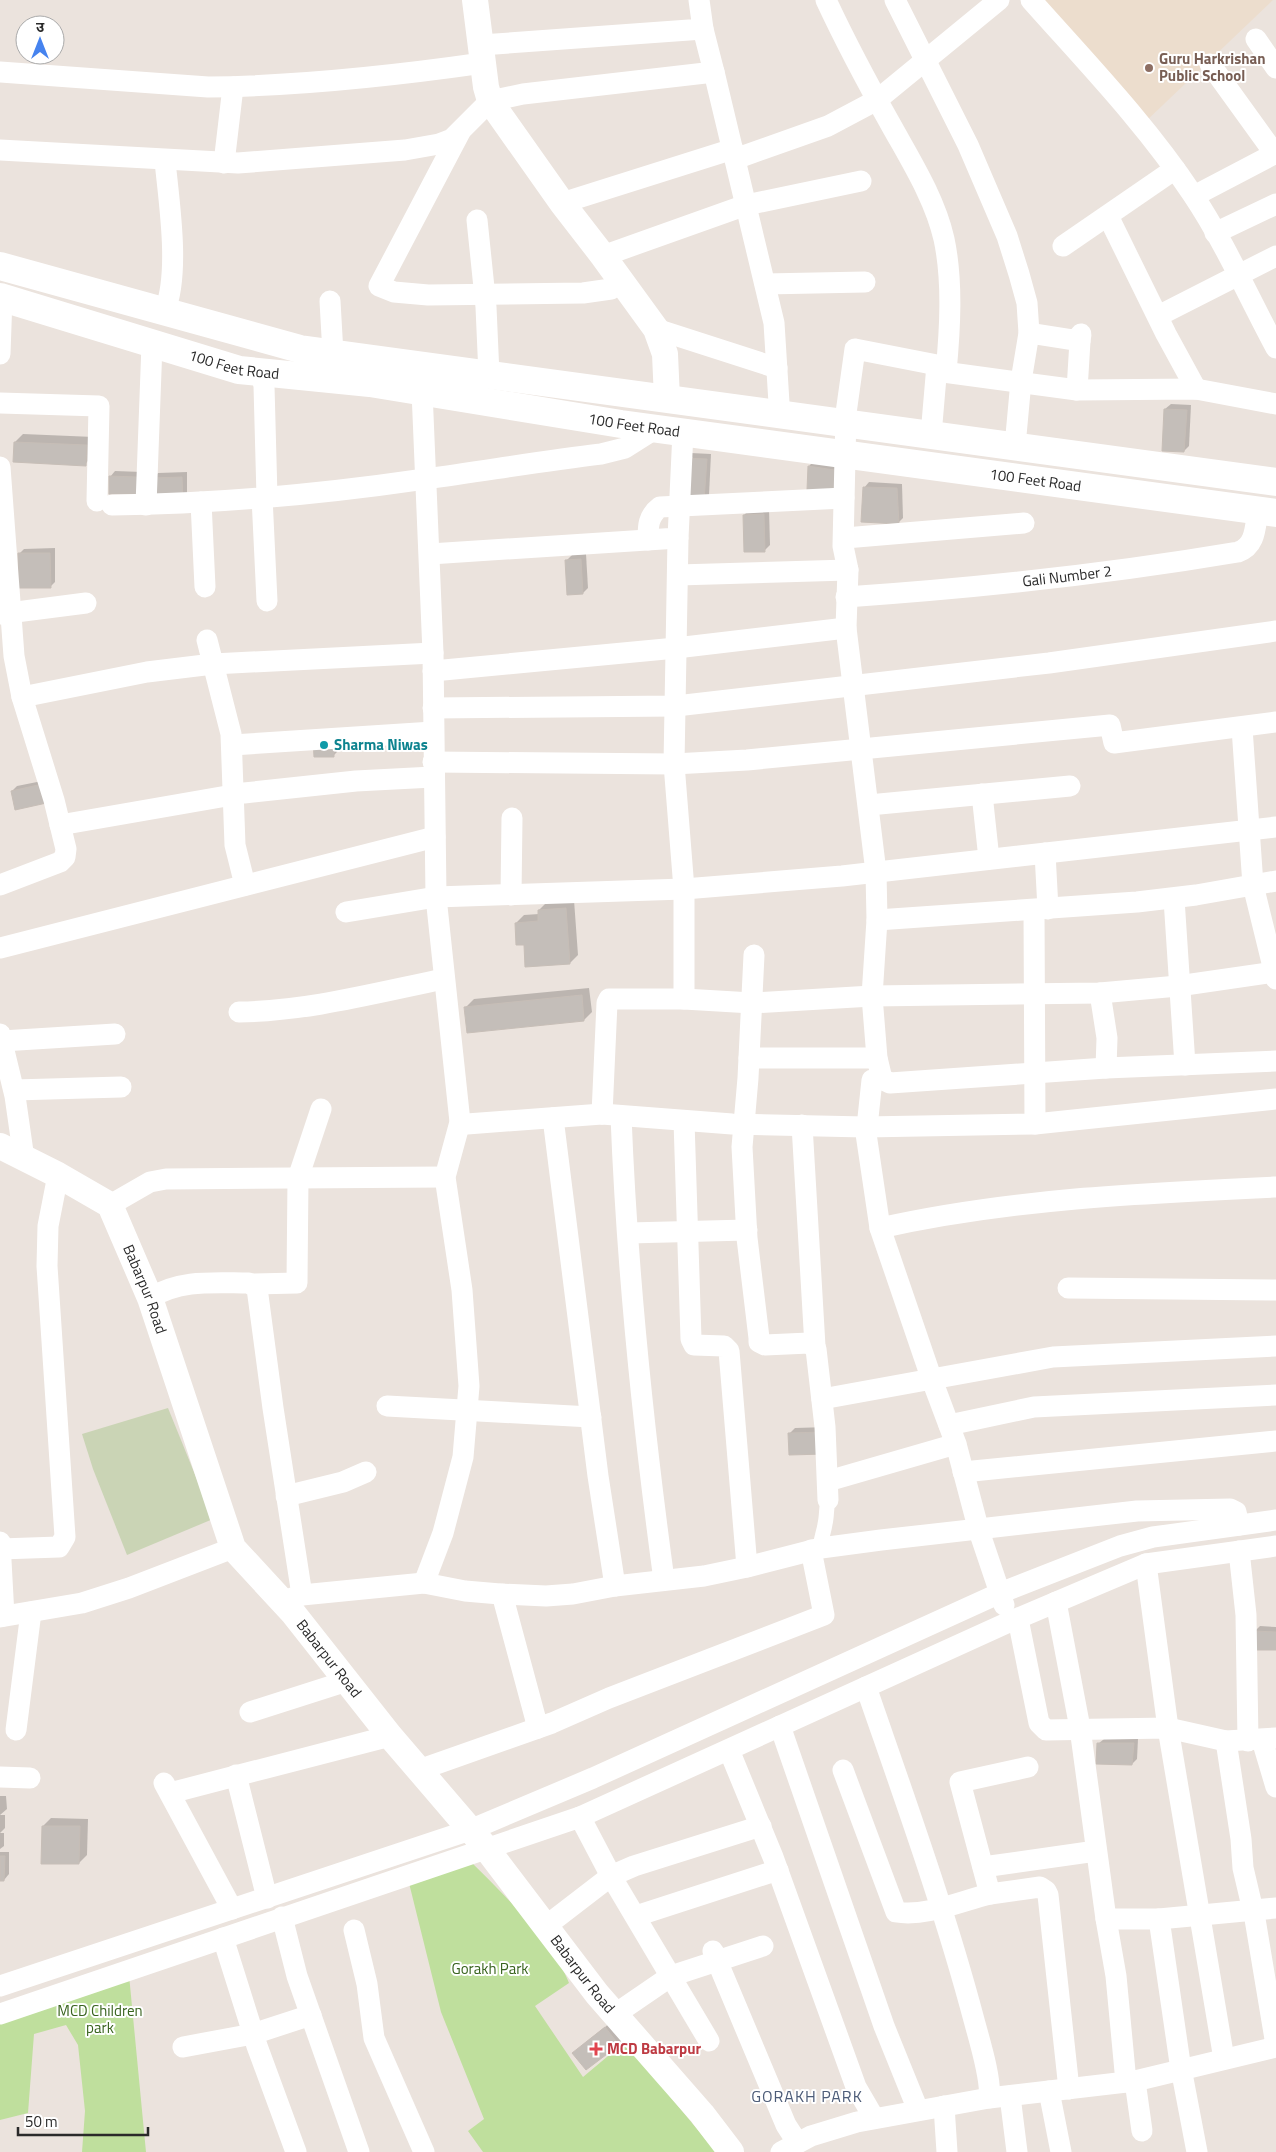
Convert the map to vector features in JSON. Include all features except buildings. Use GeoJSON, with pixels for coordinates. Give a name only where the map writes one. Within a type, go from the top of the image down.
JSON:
{"type":"FeatureCollection","features":[{"type":"Feature","properties":{"kind":"main road","name":"100 Feet Road"},"geometry":{"type":"LineString","coordinates":[[0,266],[300,349],[846,425],[1276,482]]}},
{"type":"Feature","properties":{"kind":"main road","name":"100 Feet Road"},"geometry":{"type":"LineString","coordinates":[[1,297],[239,370],[370,383],[683,432],[1267,512]]}},
{"type":"Feature","properties":{"kind":"street"},"geometry":{"type":"LineString","coordinates":[[476,0],[490,101],[562,203],[656,329],[662,341],[665,354],[667,399]]}},
{"type":"Feature","properties":{"kind":"street"},"geometry":{"type":"LineString","coordinates":[[700,0],[703,29],[774,323],[777,368],[777,414]]}},
{"type":"Feature","properties":{"kind":"street"},"geometry":{"type":"LineString","coordinates":[[826,0],[916,169],[938,218],[944,240],[950,315],[931,435]]}},
{"type":"Feature","properties":{"kind":"street"},"geometry":{"type":"LineString","coordinates":[[894,0],[968,145],[1007,236],[1027,303],[1029,333],[1021,381],[1015,446]]}},
{"type":"Feature","properties":{"kind":"street"},"geometry":{"type":"LineString","coordinates":[[562,203],[828,126],[878,100],[999,0]]}},
{"type":"Feature","properties":{"kind":"street"},"geometry":{"type":"LineString","coordinates":[[1031,0],[1149,133],[1175,169],[1194,196],[1215,233],[1276,348]]}},
{"type":"Feature","properties":{"kind":"street"},"geometry":{"type":"LineString","coordinates":[[0,72],[208,87],[233,87],[412,73],[482,54],[703,29]]}},
{"type":"Feature","properties":{"kind":"street"},"geometry":{"type":"LineString","coordinates":[[1256,39],[1276,68]]}},
{"type":"Feature","properties":{"kind":"street"},"geometry":{"type":"LineString","coordinates":[[1194,196],[1275,153],[1210,64]]}},
{"type":"Feature","properties":{"kind":"street"},"geometry":{"type":"LineString","coordinates":[[0,150],[224,163],[405,150],[439,144],[452,139],[490,101],[523,94],[714,72]]}},
{"type":"Feature","properties":{"kind":"street"},"geometry":{"type":"LineString","coordinates":[[224,163],[233,87]]}},
{"type":"Feature","properties":{"kind":"street"},"geometry":{"type":"LineString","coordinates":[[460,132],[379,286],[394,292],[428,295],[598,292],[610,288],[621,281]]}},
{"type":"Feature","properties":{"kind":"street"},"geometry":{"type":"LineString","coordinates":[[164,310],[171,275],[171,231],[165,161]]}},
{"type":"Feature","properties":{"kind":"street"},"geometry":{"type":"LineString","coordinates":[[1063,246],[1175,169]]}},
{"type":"Feature","properties":{"kind":"street"},"geometry":{"type":"LineString","coordinates":[[603,256],[746,205],[861,180]]}},
{"type":"Feature","properties":{"kind":"street"},"geometry":{"type":"LineString","coordinates":[[1215,233],[1276,204]]}},
{"type":"Feature","properties":{"kind":"street"},"geometry":{"type":"LineString","coordinates":[[1108,216],[1196,389]]}},
{"type":"Feature","properties":{"kind":"street"},"geometry":{"type":"LineString","coordinates":[[477,220],[485,294],[489,375]]}},
{"type":"Feature","properties":{"kind":"street"},"geometry":{"type":"LineString","coordinates":[[1158,316],[1276,256]]}},
{"type":"Feature","properties":{"kind":"street"},"geometry":{"type":"LineString","coordinates":[[765,284],[865,282]]}},
{"type":"Feature","properties":{"kind":"street"},"geometry":{"type":"LineString","coordinates":[[0,354],[1,297]]}},
{"type":"Feature","properties":{"kind":"street"},"geometry":{"type":"LineString","coordinates":[[330,301],[333,354]]}},
{"type":"Feature","properties":{"kind":"street"},"geometry":{"type":"LineString","coordinates":[[656,329],[777,368]]}},
{"type":"Feature","properties":{"kind":"street"},"geometry":{"type":"LineString","coordinates":[[1029,333],[1081,337],[1077,390]]}},
{"type":"Feature","properties":{"kind":"street"},"geometry":{"type":"LineString","coordinates":[[146,505],[152,344]]}},
{"type":"Feature","properties":{"kind":"street"},"geometry":{"type":"LineString","coordinates":[[882,1079],[872,996],[877,920],[876,872],[855,686],[846,628],[848,570],[843,546],[845,538],[846,425],[855,349],[937,365],[941,372]]}},
{"type":"Feature","properties":{"kind":"street"},"geometry":{"type":"LineString","coordinates":[[941,372],[1021,381],[1077,390],[1196,389],[1276,404]]}},
{"type":"Feature","properties":{"kind":"street"},"geometry":{"type":"LineString","coordinates":[[260,373],[264,386],[264,497],[267,601]]}},
{"type":"Feature","properties":{"kind":"street"},"geometry":{"type":"LineString","coordinates":[[422,391],[434,662],[433,769],[436,897],[460,1122],[445,1177],[463,1299],[468,1377],[468,1411],[464,1457],[439,1548],[424,1583]]}},
{"type":"Feature","properties":{"kind":"street"},"geometry":{"type":"LineString","coordinates":[[0,403],[99,406],[105,503],[146,505],[264,497],[426,479],[601,454],[625,448],[656,428]]}},
{"type":"Feature","properties":{"kind":"street"},"geometry":{"type":"LineString","coordinates":[[683,432],[678,538],[674,764],[684,889],[684,999]]}},
{"type":"Feature","properties":{"kind":"street"},"geometry":{"type":"LineString","coordinates":[[0,467],[5,614],[22,697],[66,849],[65,857],[60,862],[0,885]]}},
{"type":"Feature","properties":{"kind":"street"},"geometry":{"type":"LineString","coordinates":[[648,540],[649,520],[660,507],[844,498]]}},
{"type":"Feature","properties":{"kind":"street"},"geometry":{"type":"LineString","coordinates":[[201,502],[205,587]]}},
{"type":"Feature","properties":{"kind":"street","name":"Gali Number 2"},"geometry":{"type":"LineString","coordinates":[[846,597],[921,592],[1073,576],[1238,552],[1247,549],[1251,544],[1267,512]]}},
{"type":"Feature","properties":{"kind":"street"},"geometry":{"type":"LineString","coordinates":[[845,538],[1024,523]]}},
{"type":"Feature","properties":{"kind":"street"},"geometry":{"type":"LineString","coordinates":[[430,554],[678,538]]}},
{"type":"Feature","properties":{"kind":"street"},"geometry":{"type":"LineString","coordinates":[[678,575],[848,570]]}},
{"type":"Feature","properties":{"kind":"street"},"geometry":{"type":"LineString","coordinates":[[5,614],[86,603]]}},
{"type":"Feature","properties":{"kind":"street"},"geometry":{"type":"LineString","coordinates":[[22,697],[147,672],[212,664],[434,662],[676,648],[846,628]]}},
{"type":"Feature","properties":{"kind":"street"},"geometry":{"type":"LineString","coordinates":[[433,708],[676,706],[1059,662],[1276,631]]}},
{"type":"Feature","properties":{"kind":"street"},"geometry":{"type":"LineString","coordinates":[[207,640],[232,745],[235,845],[245,884]]}},
{"type":"Feature","properties":{"kind":"street"},"geometry":{"type":"LineString","coordinates":[[60,825],[232,795],[356,781],[433,769],[674,764],[1110,725],[1114,743],[1242,728],[1276,722]]}},
{"type":"Feature","properties":{"kind":"street"},"geometry":{"type":"LineString","coordinates":[[664,1580],[646,1444],[628,1233],[611,1115],[608,1000],[612,998],[684,999],[752,1003],[872,996],[1100,992],[1178,986],[1275,975],[1271,947],[1253,884],[1242,728]]}},
{"type":"Feature","properties":{"kind":"street"},"geometry":{"type":"LineString","coordinates":[[232,745],[433,732]]}},
{"type":"Feature","properties":{"kind":"street"},"geometry":{"type":"LineString","coordinates":[[869,805],[1070,786]]}},
{"type":"Feature","properties":{"kind":"street"},"geometry":{"type":"LineString","coordinates":[[982,794],[990,860]]}},
{"type":"Feature","properties":{"kind":"street"},"geometry":{"type":"LineString","coordinates":[[511,895],[512,818]]}},
{"type":"Feature","properties":{"kind":"street"},"geometry":{"type":"LineString","coordinates":[[346,912],[436,897],[684,889],[876,872],[1276,826]]}},
{"type":"Feature","properties":{"kind":"street"},"geometry":{"type":"LineString","coordinates":[[0,948],[435,837]]}},
{"type":"Feature","properties":{"kind":"street"},"geometry":{"type":"LineString","coordinates":[[1036,1124],[1035,993],[1045,853]]}},
{"type":"Feature","properties":{"kind":"street"},"geometry":{"type":"LineString","coordinates":[[877,920],[1174,899],[1276,881]]}},
{"type":"Feature","properties":{"kind":"street"},"geometry":{"type":"LineString","coordinates":[[1174,899],[1178,986],[1185,1064]]}},
{"type":"Feature","properties":{"kind":"street"},"geometry":{"type":"LineString","coordinates":[[754,955],[749,1058],[743,1124],[747,1230],[759,1342],[765,1344],[809,1343],[815,1346]]}},
{"type":"Feature","properties":{"kind":"street"},"geometry":{"type":"LineString","coordinates":[[239,1012],[278,1012],[328,1004],[444,979]]}},
{"type":"Feature","properties":{"kind":"street"},"geometry":{"type":"LineString","coordinates":[[1100,992],[1107,1038],[1106,1068]]}},
{"type":"Feature","properties":{"kind":"street"},"geometry":{"type":"LineString","coordinates":[[24,1159],[14,1090],[1,1037],[116,1034]]}},
{"type":"Feature","properties":{"kind":"street"},"geometry":{"type":"LineString","coordinates":[[749,1058],[878,1058]]}},
{"type":"Feature","properties":{"kind":"street"},"geometry":{"type":"LineString","coordinates":[[1262,1739],[1226,1741],[1168,1728],[1050,1730],[1041,1727],[1013,1621],[1000,1593],[979,1531],[956,1444],[880,1228],[866,1127],[872,1080],[882,1079],[890,1083],[1106,1068],[1276,1061]]}},
{"type":"Feature","properties":{"kind":"street"},"geometry":{"type":"LineString","coordinates":[[14,1090],[121,1087]]}},
{"type":"Feature","properties":{"kind":"street"},"geometry":{"type":"LineString","coordinates":[[460,1122],[467,1124],[611,1115],[743,1124],[866,1127],[1036,1124],[1276,1099]]}},
{"type":"Feature","properties":{"kind":"street"},"geometry":{"type":"LineString","coordinates":[[150,1298],[174,1286],[187,1284],[297,1283],[298,1178],[322,1109]]}},
{"type":"Feature","properties":{"kind":"street"},"geometry":{"type":"LineString","coordinates":[[553,1118],[591,1417],[615,1586]]}},
{"type":"Feature","properties":{"kind":"street"},"geometry":{"type":"LineString","coordinates":[[684,1121],[691,1339],[694,1345],[697,1346],[724,1346],[729,1351],[747,1567]]}},
{"type":"Feature","properties":{"kind":"street"},"geometry":{"type":"LineString","coordinates":[[419,1770],[538,1728],[609,1698],[824,1615],[816,1549],[825,1524],[828,1491],[822,1399],[815,1346],[802,1125]]}},
{"type":"Feature","properties":{"kind":"street"},"geometry":{"type":"LineString","coordinates":[[0,1146],[58,1175],[110,1205],[156,1180],[445,1177]]}},
{"type":"Feature","properties":{"kind":"street"},"geometry":{"type":"LineString","coordinates":[[0,1549],[59,1547],[65,1537],[47,1266],[48,1226],[58,1175]]}},
{"type":"Feature","properties":{"kind":"street"},"geometry":{"type":"LineString","coordinates":[[880,1228],[936,1217],[1059,1201],[1276,1187]]}},
{"type":"Feature","properties":{"kind":"street","name":"Babarpur Road"},"geometry":{"type":"LineString","coordinates":[[110,1205],[150,1298],[233,1548],[292,1598],[347,1681],[390,1736],[478,1839],[614,2015],[702,2114],[731,2152]]}},
{"type":"Feature","properties":{"kind":"street"},"geometry":{"type":"LineString","coordinates":[[628,1233],[747,1230]]}},
{"type":"Feature","properties":{"kind":"street"},"geometry":{"type":"LineString","coordinates":[[254,1284],[259,1292],[286,1496],[292,1598],[424,1583],[502,1594],[564,1595],[615,1586],[704,1576],[816,1549],[1137,1511],[1233,1510],[1237,1514],[1239,1524]]}},
{"type":"Feature","properties":{"kind":"street"},"geometry":{"type":"LineString","coordinates":[[1068,1288],[1164,1291],[1276,1290]]}},
{"type":"Feature","properties":{"kind":"street"},"geometry":{"type":"LineString","coordinates":[[822,1399],[1054,1358],[1276,1346]]}},
{"type":"Feature","properties":{"kind":"street"},"geometry":{"type":"LineString","coordinates":[[949,1425],[1034,1407],[1276,1395]]}},
{"type":"Feature","properties":{"kind":"street"},"geometry":{"type":"LineString","coordinates":[[387,1406],[591,1417]]}},
{"type":"Feature","properties":{"kind":"street"},"geometry":{"type":"LineString","coordinates":[[963,1472],[1276,1441]]}},
{"type":"Feature","properties":{"kind":"street"},"geometry":{"type":"LineString","coordinates":[[828,1491],[956,1444]]}},
{"type":"Feature","properties":{"kind":"street"},"geometry":{"type":"LineString","coordinates":[[286,1496],[343,1482],[366,1472]]}},
{"type":"Feature","properties":{"kind":"street"},"geometry":{"type":"LineString","coordinates":[[0,2014],[282,1917],[478,1839],[593,1778],[1000,1593],[1136,1541],[1239,1524],[1276,1520]]}},
{"type":"Feature","properties":{"kind":"street"},"geometry":{"type":"LineString","coordinates":[[0,1542],[2,1616],[82,1603],[129,1588],[233,1548]]}},
{"type":"Feature","properties":{"kind":"street"},"geometry":{"type":"LineString","coordinates":[[0,1986],[267,1898],[478,1839],[580,1817],[1013,1621],[1146,1564],[1276,1546]]}},
{"type":"Feature","properties":{"kind":"street"},"geometry":{"type":"LineString","coordinates":[[1239,1551],[1262,1739],[1276,1787]]}},
{"type":"Feature","properties":{"kind":"street"},"geometry":{"type":"LineString","coordinates":[[1146,1564],[1168,1728],[1224,2059]]}},
{"type":"Feature","properties":{"kind":"street"},"geometry":{"type":"LineString","coordinates":[[502,1594],[538,1728]]}},
{"type":"Feature","properties":{"kind":"street"},"geometry":{"type":"LineString","coordinates":[[1056,1602],[1080,1728],[1130,2082],[1142,2131]]}},
{"type":"Feature","properties":{"kind":"street"},"geometry":{"type":"LineString","coordinates":[[16,1730],[31,1612]]}},
{"type":"Feature","properties":{"kind":"street"},"geometry":{"type":"LineString","coordinates":[[250,1712],[347,1681]]}},
{"type":"Feature","properties":{"kind":"street"},"geometry":{"type":"LineString","coordinates":[[866,1687],[940,1907],[983,2053],[1018,2152]]}},
{"type":"Feature","properties":{"kind":"street"},"geometry":{"type":"LineString","coordinates":[[780,1726],[884,2026],[918,2110]]}},
{"type":"Feature","properties":{"kind":"street"},"geometry":{"type":"LineString","coordinates":[[232,1909],[167,1788],[236,1775],[390,1736]]}},
{"type":"Feature","properties":{"kind":"street"},"geometry":{"type":"LineString","coordinates":[[715,1956],[786,2125],[789,2147],[874,2118],[1000,2097],[1130,2082],[1276,2046],[1243,1868],[1242,1838],[1226,1741]]}},
{"type":"Feature","properties":{"kind":"street"},"geometry":{"type":"LineString","coordinates":[[729,1750],[778,1870],[856,2087],[874,2118]]}},
{"type":"Feature","properties":{"kind":"street"},"geometry":{"type":"LineString","coordinates":[[990,1894],[960,1782],[1028,1767]]}},
{"type":"Feature","properties":{"kind":"street"},"geometry":{"type":"LineString","coordinates":[[843,1770],[896,1912],[907,1914],[990,1894],[1040,1887],[1046,1891],[1060,1991],[1059,2090],[1061,2152]]}},
{"type":"Feature","properties":{"kind":"street"},"geometry":{"type":"LineString","coordinates":[[236,1775],[267,1898]]}},
{"type":"Feature","properties":{"kind":"street"},"geometry":{"type":"LineString","coordinates":[[0,1777],[30,1778]]}},
{"type":"Feature","properties":{"kind":"street"},"geometry":{"type":"LineString","coordinates":[[580,1817],[611,1876],[709,2041]]}},
{"type":"Feature","properties":{"kind":"street"},"geometry":{"type":"LineString","coordinates":[[546,1926],[611,1876],[634,1866],[761,1826]]}},
{"type":"Feature","properties":{"kind":"street"},"geometry":{"type":"LineString","coordinates":[[983,1867],[1096,1851]]}},
{"type":"Feature","properties":{"kind":"street"},"geometry":{"type":"LineString","coordinates":[[636,1916],[778,1870]]}},
{"type":"Feature","properties":{"kind":"street"},"geometry":{"type":"LineString","coordinates":[[1106,1919],[1159,1920],[1276,1908]]}},
{"type":"Feature","properties":{"kind":"street"},"geometry":{"type":"LineString","coordinates":[[282,1917],[297,1976],[359,2152]]}},
{"type":"Feature","properties":{"kind":"street"},"geometry":{"type":"LineString","coordinates":[[1159,1920],[1181,2070],[1197,2152]]}},
{"type":"Feature","properties":{"kind":"street"},"geometry":{"type":"LineString","coordinates":[[354,1930],[367,1984],[374,2038],[424,2152]]}},
{"type":"Feature","properties":{"kind":"street"},"geometry":{"type":"LineString","coordinates":[[223,1938],[253,2034],[296,2152]]}},
{"type":"Feature","properties":{"kind":"street"},"geometry":{"type":"LineString","coordinates":[[614,2015],[672,1976],[715,1956],[763,1946]]}},
{"type":"Feature","properties":{"kind":"street"},"geometry":{"type":"LineString","coordinates":[[183,2047],[253,2034],[310,2015]]}},
{"type":"Feature","properties":{"kind":"street"},"geometry":{"type":"LineString","coordinates":[[944,2106],[947,2152]]}},
{"type":"Feature","properties":{"kind":"shaded area","name":"Guru Harkrishan Public School"},"geometry":{"type":"Polygon","coordinates":[[[1040,0],[1273,0],[1143,124],[1040,0]]]}},
{"type":"Feature","properties":{"kind":"green space"},"geometry":{"type":"Polygon","coordinates":[[[168,1408],[213,1519],[127,1555],[93,1469],[82,1434],[168,1408]]]}},
{"type":"Feature","properties":{"kind":"green space","name":"Gorakh Park"},"geometry":{"type":"Polygon","coordinates":[[[468,1859],[539,1934],[562,1967],[569,1983],[535,2006],[583,2077],[620,2046],[631,2049],[716,2152],[483,2152],[468,2131],[484,2119],[441,2012],[409,1883],[468,1859]]]}},
{"type":"Feature","properties":{"kind":"green space","name":"MCD Children park"},"geometry":{"type":"Polygon","coordinates":[[[129,1975],[146,2152],[82,2152],[85,2111],[78,2045],[66,2025],[34,2034],[28,2113],[0,2120],[0,2020],[129,1975]]]}},
{"type":"Feature","properties":{"kind":"place","name":"Guru Harkrishan Public School"},"geometry":{"type":"Point","coordinates":[1149,68]}},
{"type":"Feature","properties":{"kind":"place","name":"Sharma Niwas"},"geometry":{"type":"Point","coordinates":[324,745]}},
{"type":"Feature","properties":{"kind":"place","name":"MCD Babarpur"},"geometry":{"type":"Point","coordinates":[596,2049]}},
{"type":"Feature","properties":{"kind":"district","name":"GORAKH PARK"},"geometry":{"type":"Point","coordinates":[807,2096]}}]}
